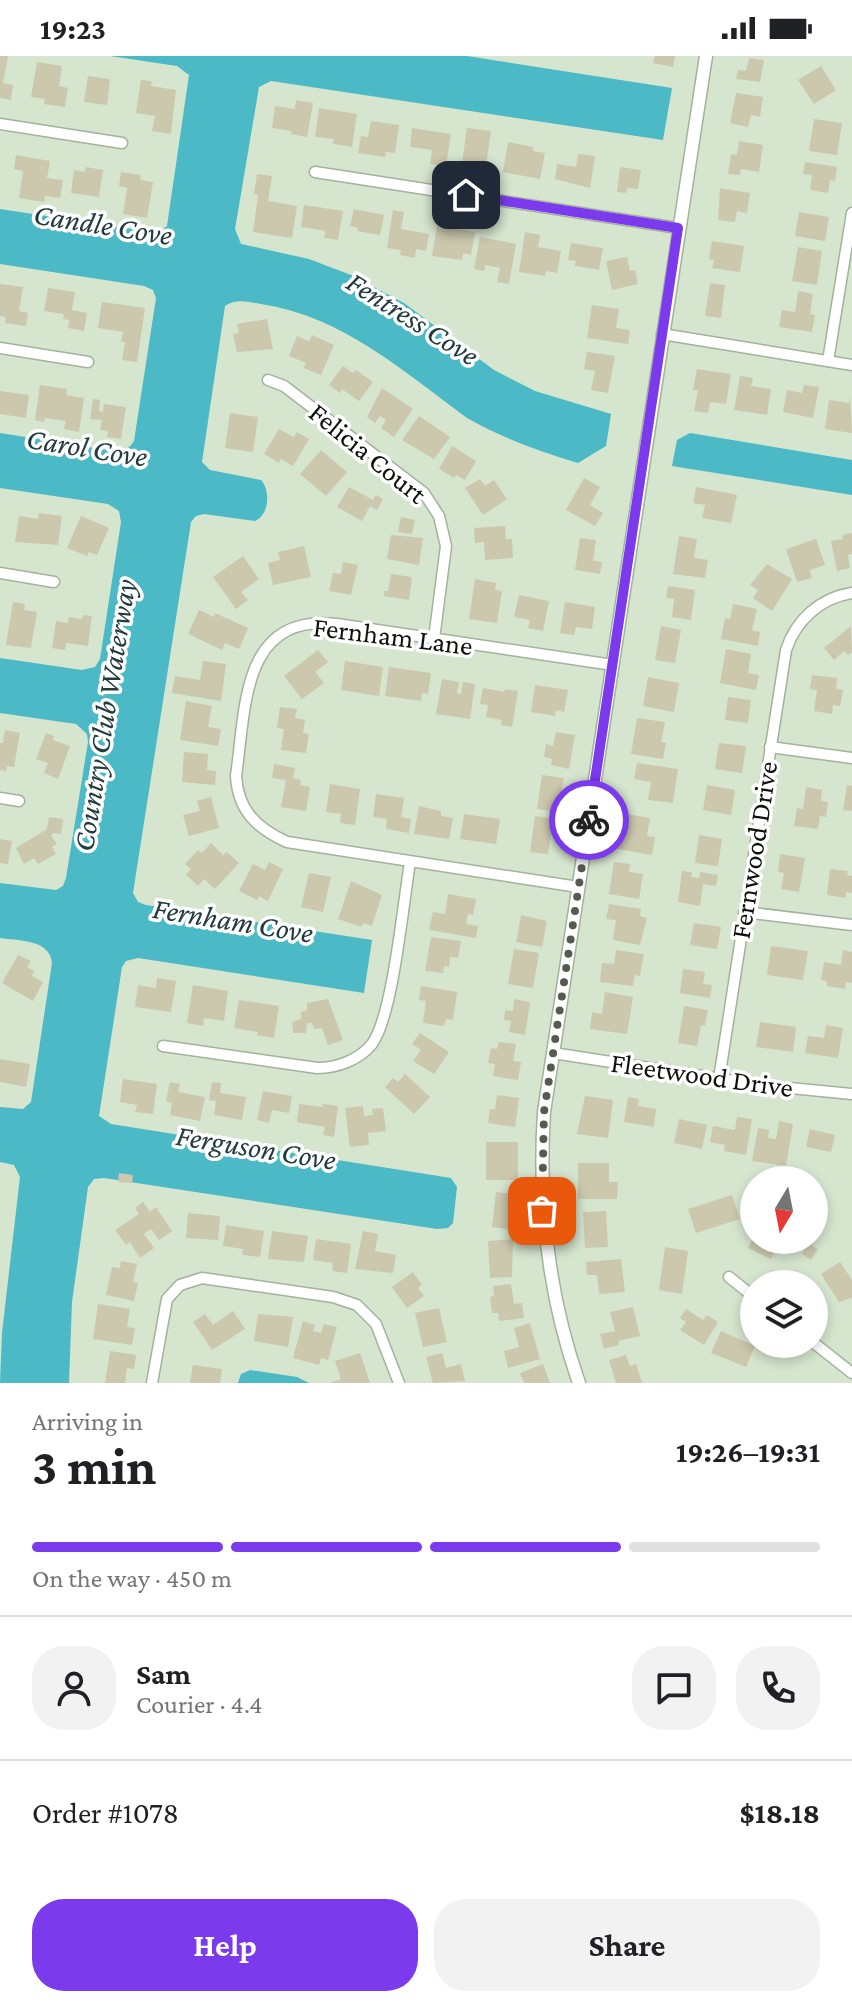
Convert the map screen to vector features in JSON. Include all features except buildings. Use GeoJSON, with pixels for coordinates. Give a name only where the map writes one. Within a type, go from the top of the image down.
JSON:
{"type":"FeatureCollection","features":[{"type":"Feature","properties":{"kind":"street"},"geometry":{"type":"LineString","coordinates":[[579,1383],[555,1300],[542,1211],[544,1112],[706,56]]}},
{"type":"Feature","properties":{"kind":"street"},"geometry":{"type":"LineString","coordinates":[[0,124],[122,143]]}},
{"type":"Feature","properties":{"kind":"street"},"geometry":{"type":"LineString","coordinates":[[315,172],[678,228]]}},
{"type":"Feature","properties":{"kind":"street"},"geometry":{"type":"LineString","coordinates":[[828,361],[852,213]]}},
{"type":"Feature","properties":{"kind":"street"},"geometry":{"type":"LineString","coordinates":[[662,334],[852,365]]}},
{"type":"Feature","properties":{"kind":"street"},"geometry":{"type":"LineString","coordinates":[[0,348],[88,362]]}},
{"type":"Feature","properties":{"kind":"street","name":"Felicia Court"},"geometry":{"type":"LineString","coordinates":[[268,380],[284,386],[393,468],[424,493],[433,506],[439,516],[446,546],[434,639]]}},
{"type":"Feature","properties":{"kind":"street"},"geometry":{"type":"LineString","coordinates":[[0,573],[54,582]]}},
{"type":"Feature","properties":{"kind":"street","name":"Fernwood Drive"},"geometry":{"type":"LineString","coordinates":[[719,1079],[786,650],[800,624],[823,603],[852,593]]}},
{"type":"Feature","properties":{"kind":"street","name":"Fernham Lane"},"geometry":{"type":"LineString","coordinates":[[578,887],[287,842],[258,826],[244,809],[236,776],[253,669],[265,648],[276,637],[297,625],[322,622],[613,665]]}},
{"type":"Feature","properties":{"kind":"street"},"geometry":{"type":"LineString","coordinates":[[770,747],[852,758]]}},
{"type":"Feature","properties":{"kind":"street"},"geometry":{"type":"LineString","coordinates":[[0,798],[19,801]]}},
{"type":"Feature","properties":{"kind":"street"},"geometry":{"type":"LineString","coordinates":[[163,1046],[317,1068],[332,1067],[360,1055],[378,1034],[386,1009],[410,863]]}},
{"type":"Feature","properties":{"kind":"street"},"geometry":{"type":"LineString","coordinates":[[744,912],[852,925]]}},
{"type":"Feature","properties":{"kind":"street","name":"Fleetwood Drive"},"geometry":{"type":"LineString","coordinates":[[553,1053],[719,1079],[852,1094]]}},
{"type":"Feature","properties":{"kind":"street"},"geometry":{"type":"LineString","coordinates":[[729,1277],[740,1286]]}},
{"type":"Feature","properties":{"kind":"street"},"geometry":{"type":"LineString","coordinates":[[152,1383],[167,1299],[180,1285],[202,1278],[333,1297],[357,1305],[376,1324],[399,1383]]}},
{"type":"Feature","properties":{"kind":"street"},"geometry":{"type":"LineString","coordinates":[[828,1354],[852,1373]]}},
{"type":"Feature","properties":{"kind":"water"},"geometry":{"type":"Polygon","coordinates":[[[110,56],[467,56],[672,88],[663,140],[271,81],[259,87],[235,229],[241,244],[309,259],[351,275],[404,303],[494,370],[535,391],[611,414],[606,446],[578,463],[521,444],[467,418],[395,364],[318,320],[251,302],[238,301],[225,306],[202,462],[210,470],[261,480],[267,502],[263,514],[255,521],[204,514],[196,516],[191,522],[133,893],[138,902],[146,905],[372,940],[364,993],[138,958],[126,961],[122,967],[99,1116],[111,1124],[451,1178],[457,1187],[453,1223],[448,1228],[437,1229],[104,1178],[94,1179],[88,1187],[72,1302],[69,1383],[0,1383],[2,1333],[20,1177],[14,1165],[0,1162],[0,1107],[23,1109],[31,1102],[52,963],[46,949],[40,945],[0,938],[0,883],[56,890],[63,886],[88,742],[87,734],[76,724],[0,713],[0,658],[82,670],[95,667],[100,659],[121,522],[119,511],[108,504],[0,488],[0,433],[114,451],[128,448],[134,441],[156,298],[153,290],[144,286],[0,264],[0,209],[152,232],[161,231],[167,226],[189,75],[177,66],[110,56]]]}},
{"type":"Feature","properties":{"kind":"water"},"geometry":{"type":"Polygon","coordinates":[[[690,433],[852,460],[852,495],[672,466],[677,440],[690,433]]]}},
{"type":"Feature","properties":{"kind":"water"},"geometry":{"type":"Polygon","coordinates":[[[250,1370],[297,1377],[309,1383],[238,1383],[241,1374],[250,1370]]]}},
{"type":"Feature","properties":{"kind":"way so far"},"geometry":{"type":"LineString","coordinates":[[542,1211],[544,1112],[589,820]]}},
{"type":"Feature","properties":{"kind":"route"},"geometry":{"type":"LineString","coordinates":[[466,195],[678,228],[589,820]]}},
{"type":"Feature","properties":{"kind":"water label","name":"Candle Cove"},"geometry":{"type":"Point","coordinates":[103,224]}},
{"type":"Feature","properties":{"kind":"water label","name":"Fentress Cove"},"geometry":{"type":"Point","coordinates":[413,318]}},
{"type":"Feature","properties":{"kind":"water label","name":"Carol Cove"},"geometry":{"type":"Point","coordinates":[87,447]}},
{"type":"Feature","properties":{"kind":"water label","name":"Country Club Waterway"},"geometry":{"type":"Point","coordinates":[104,715]}},
{"type":"Feature","properties":{"kind":"water label","name":"Fernham Cove"},"geometry":{"type":"Point","coordinates":[233,920]}},
{"type":"Feature","properties":{"kind":"water label","name":"Ferguson Cove"},"geometry":{"type":"Point","coordinates":[256,1147]}}]}
